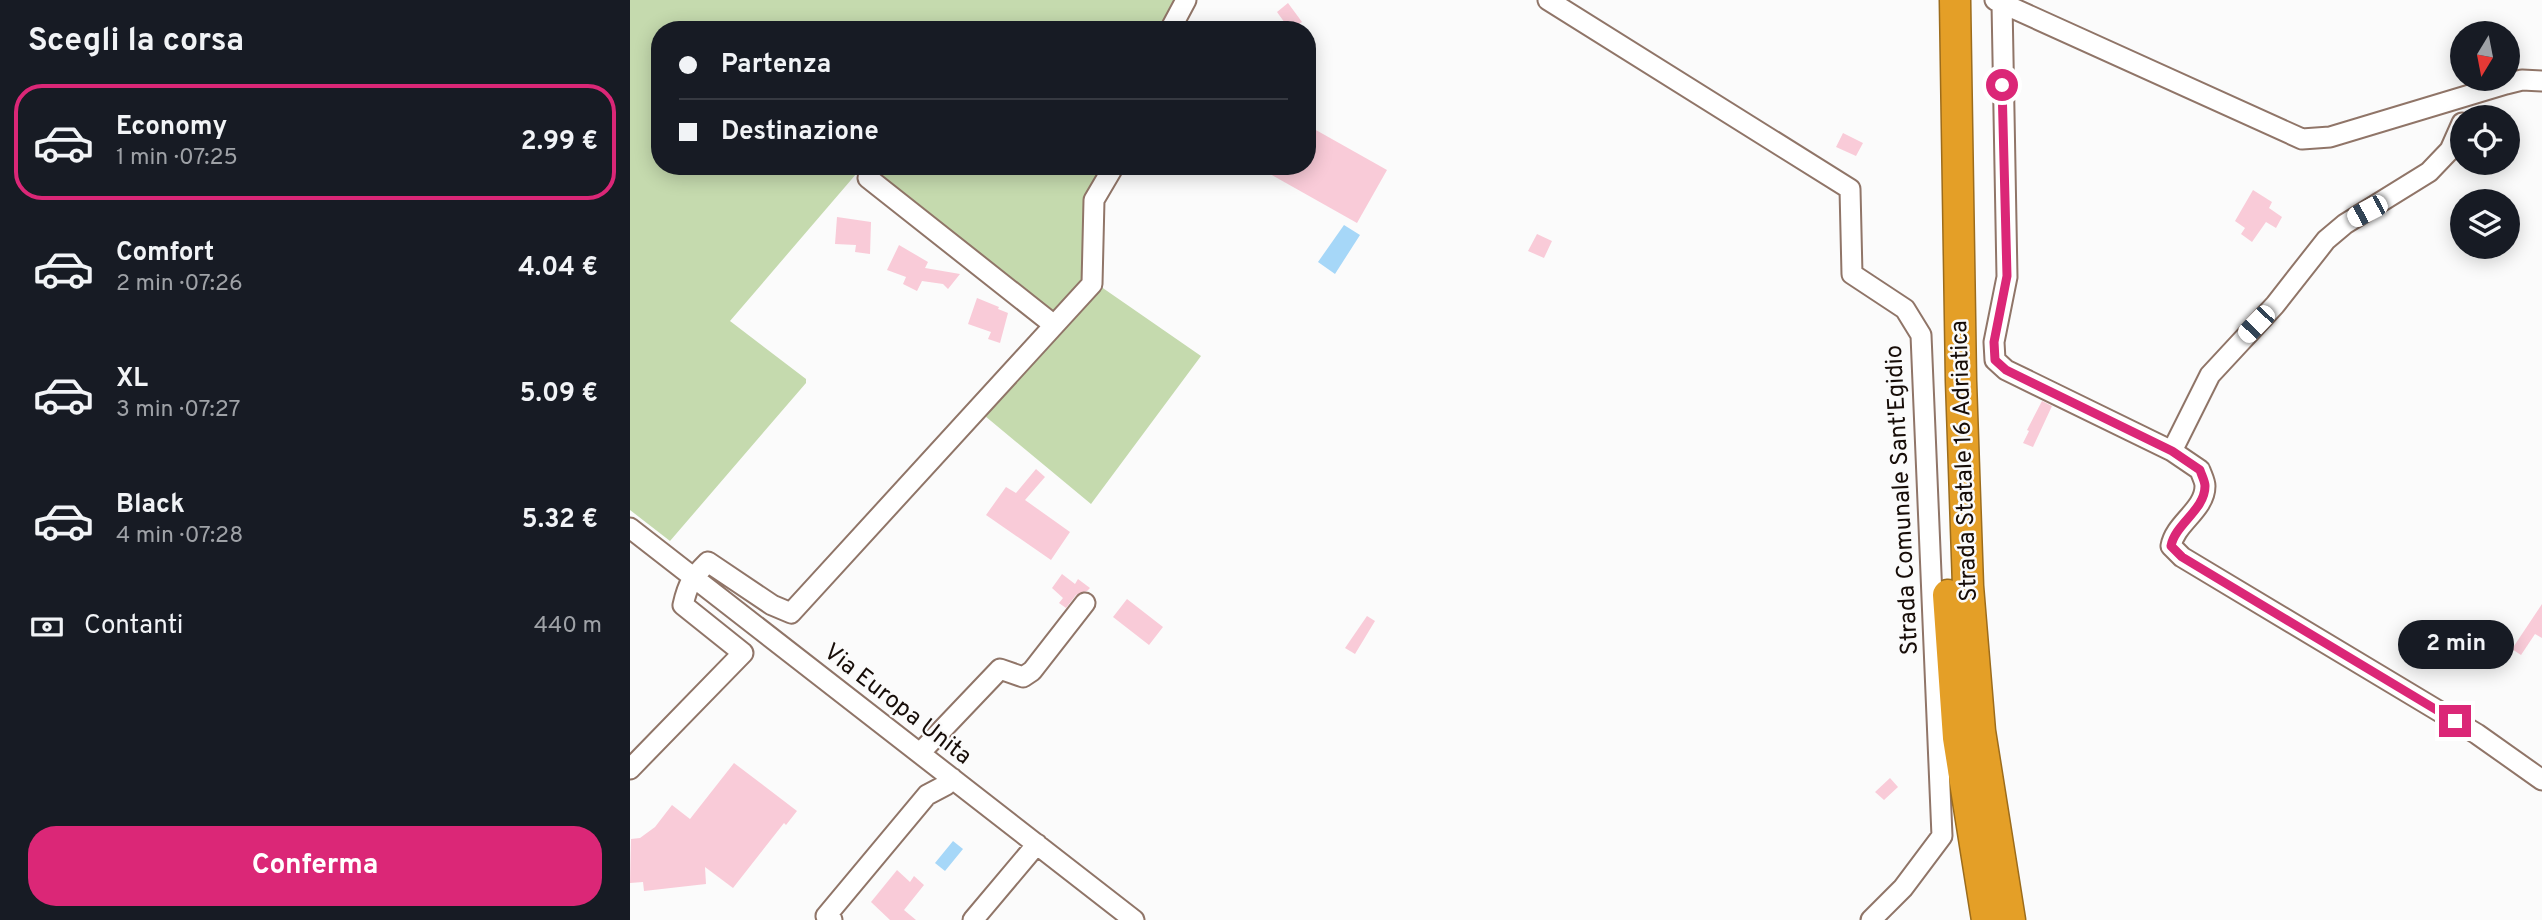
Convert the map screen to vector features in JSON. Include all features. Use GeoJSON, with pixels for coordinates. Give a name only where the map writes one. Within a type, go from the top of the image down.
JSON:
{"type":"FeatureCollection","features":[{"type":"Feature","properties":{"kind":"highway","name":"Strada Statale 16 Adriatica"},"geometry":{"type":"LineString","coordinates":[[1947,3],[1948,589],[1958,738],[1987,920]]}},
{"type":"Feature","properties":{"kind":"highway","name":"Strada Statale 16 Adriatica"},"geometry":{"type":"LineString","coordinates":[[1947,3],[1968,586],[1980,731],[2010,920]]}},
{"type":"Feature","properties":{"kind":"street"},"geometry":{"type":"LineString","coordinates":[[1175,21],[1186,0]]}},
{"type":"Feature","properties":{"kind":"street","name":"Strada Comunale Sant'Egidio"},"geometry":{"type":"LineString","coordinates":[[1548,0],[1850,189],[1852,274],[1905,309],[1922,335],[1942,836],[1903,888],[1871,920]]}},
{"type":"Feature","properties":{"kind":"street"},"geometry":{"type":"LineString","coordinates":[[2542,81],[2522,80],[2330,137],[2302,139],[1999,1],[2007,276],[1994,342],[1995,360],[2006,370],[2172,451],[2200,470],[2205,487],[2200,502],[2173,536],[2171,546],[2182,557],[2477,734],[2542,780]]}},
{"type":"Feature","properties":{"kind":"street"},"geometry":{"type":"LineString","coordinates":[[2463,97],[2463,105]]}},
{"type":"Feature","properties":{"kind":"street"},"geometry":{"type":"LineString","coordinates":[[2172,451],[2210,375],[2275,305],[2326,240],[2345,223],[2429,172],[2450,150]]}},
{"type":"Feature","properties":{"kind":"street"},"geometry":{"type":"LineString","coordinates":[[630,769],[743,653],[683,605],[688,584],[693,577],[708,562],[772,605],[791,613],[1092,284],[1094,200],[1109,175]]}},
{"type":"Feature","properties":{"kind":"street"},"geometry":{"type":"LineString","coordinates":[[868,178],[1054,325]]}},
{"type":"Feature","properties":{"kind":"street","name":"Via Europa Unita"},"geometry":{"type":"LineString","coordinates":[[630,528],[1134,920]]}},
{"type":"Feature","properties":{"kind":"street"},"geometry":{"type":"LineString","coordinates":[[920,754],[1000,669],[1023,677],[1032,671],[1085,603]]}},
{"type":"Feature","properties":{"kind":"street"},"geometry":{"type":"LineString","coordinates":[[832,920],[827,916],[894,835],[928,796],[952,778]]}},
{"type":"Feature","properties":{"kind":"street"},"geometry":{"type":"LineString","coordinates":[[973,920],[1037,844]]}},
{"type":"Feature","properties":{"kind":"green space"},"geometry":{"type":"Polygon","coordinates":[[[630,0],[1180,0],[1167,21],[651,21],[651,175],[855,175],[730,321],[806,379],[806,383],[670,541],[630,510],[630,0]]]}},
{"type":"Feature","properties":{"kind":"green space"},"geometry":{"type":"Polygon","coordinates":[[[876,175],[1104,175],[1084,283],[1054,316],[876,175]]]}},
{"type":"Feature","properties":{"kind":"green space"},"geometry":{"type":"Polygon","coordinates":[[[1097,284],[1201,356],[1091,504],[985,416],[1097,284]]]}},
{"type":"Feature","properties":{"kind":"water"},"geometry":{"type":"Polygon","coordinates":[[[1344,225],[1360,235],[1335,274],[1318,262],[1344,225]]]}},
{"type":"Feature","properties":{"kind":"water"},"geometry":{"type":"Polygon","coordinates":[[[953,841],[963,849],[945,871],[935,863],[953,841]]]}},
{"type":"Feature","properties":{"kind":"building"},"geometry":{"type":"Polygon","coordinates":[[[1288,3],[1301,21],[1284,21],[1277,12],[1288,3]]]}},
{"type":"Feature","properties":{"kind":"building"},"geometry":{"type":"Polygon","coordinates":[[[1316,130],[1387,170],[1357,223],[1272,175],[1316,175],[1316,130]]]}},
{"type":"Feature","properties":{"kind":"building"},"geometry":{"type":"Polygon","coordinates":[[[1843,133],[1863,143],[1856,156],[1836,147],[1843,133]]]}},
{"type":"Feature","properties":{"kind":"building"},"geometry":{"type":"Polygon","coordinates":[[[2253,190],[2272,202],[2269,208],[2282,217],[2276,228],[2266,222],[2252,242],[2241,234],[2245,228],[2235,221],[2253,190]]]}},
{"type":"Feature","properties":{"kind":"building"},"geometry":{"type":"Polygon","coordinates":[[[837,217],[871,222],[870,254],[855,252],[856,245],[835,244],[837,217]]]}},
{"type":"Feature","properties":{"kind":"building"},"geometry":{"type":"Polygon","coordinates":[[[1537,234],[1552,241],[1544,258],[1528,251],[1537,234]]]}},
{"type":"Feature","properties":{"kind":"building"},"geometry":{"type":"Polygon","coordinates":[[[899,245],[928,262],[925,268],[960,274],[948,289],[943,284],[922,281],[917,291],[903,284],[906,277],[887,270],[899,245]]]}},
{"type":"Feature","properties":{"kind":"building"},"geometry":{"type":"Polygon","coordinates":[[[977,298],[1008,313],[1000,343],[988,339],[991,332],[968,324],[977,298]]]}},
{"type":"Feature","properties":{"kind":"building"},"geometry":{"type":"Polygon","coordinates":[[[2042,401],[2052,406],[2033,447],[2023,443],[2042,401]]]}},
{"type":"Feature","properties":{"kind":"building"},"geometry":{"type":"Polygon","coordinates":[[[1036,469],[1045,477],[1025,500],[1070,532],[1051,560],[986,515],[1006,487],[1016,493],[1036,469]]]}},
{"type":"Feature","properties":{"kind":"building"},"geometry":{"type":"Polygon","coordinates":[[[1062,574],[1075,584],[1078,579],[1090,588],[1076,595],[1066,608],[1059,603],[1063,598],[1052,588],[1062,574]]]}},
{"type":"Feature","properties":{"kind":"building"},"geometry":{"type":"Polygon","coordinates":[[[1127,599],[1163,627],[1149,645],[1113,617],[1127,599]]]}},
{"type":"Feature","properties":{"kind":"building"},"geometry":{"type":"Polygon","coordinates":[[[2542,604],[2542,638],[2535,634],[2521,655],[2512,649],[2542,604]]]}},
{"type":"Feature","properties":{"kind":"building"},"geometry":{"type":"Polygon","coordinates":[[[1367,616],[1375,621],[1355,654],[1345,648],[1367,616]]]}},
{"type":"Feature","properties":{"kind":"building"},"geometry":{"type":"Polygon","coordinates":[[[734,763],[797,811],[786,825],[784,823],[733,888],[705,867],[706,884],[644,891],[643,882],[630,883],[631,839],[640,838],[655,827],[672,805],[690,819],[734,763]]]}},
{"type":"Feature","properties":{"kind":"building"},"geometry":{"type":"Polygon","coordinates":[[[1890,778],[1898,787],[1884,800],[1875,792],[1890,778]]]}},
{"type":"Feature","properties":{"kind":"building"},"geometry":{"type":"Polygon","coordinates":[[[897,870],[910,882],[914,876],[924,885],[904,910],[916,920],[890,920],[871,902],[897,870]]]}},
{"type":"Feature","properties":{"kind":"route"},"geometry":{"type":"LineString","coordinates":[[2002,85],[2007,276],[1994,342],[1995,360],[2006,370],[2172,451],[2200,470],[2205,487],[2200,502],[2173,536],[2171,546],[2182,557],[2455,721]]}}]}
